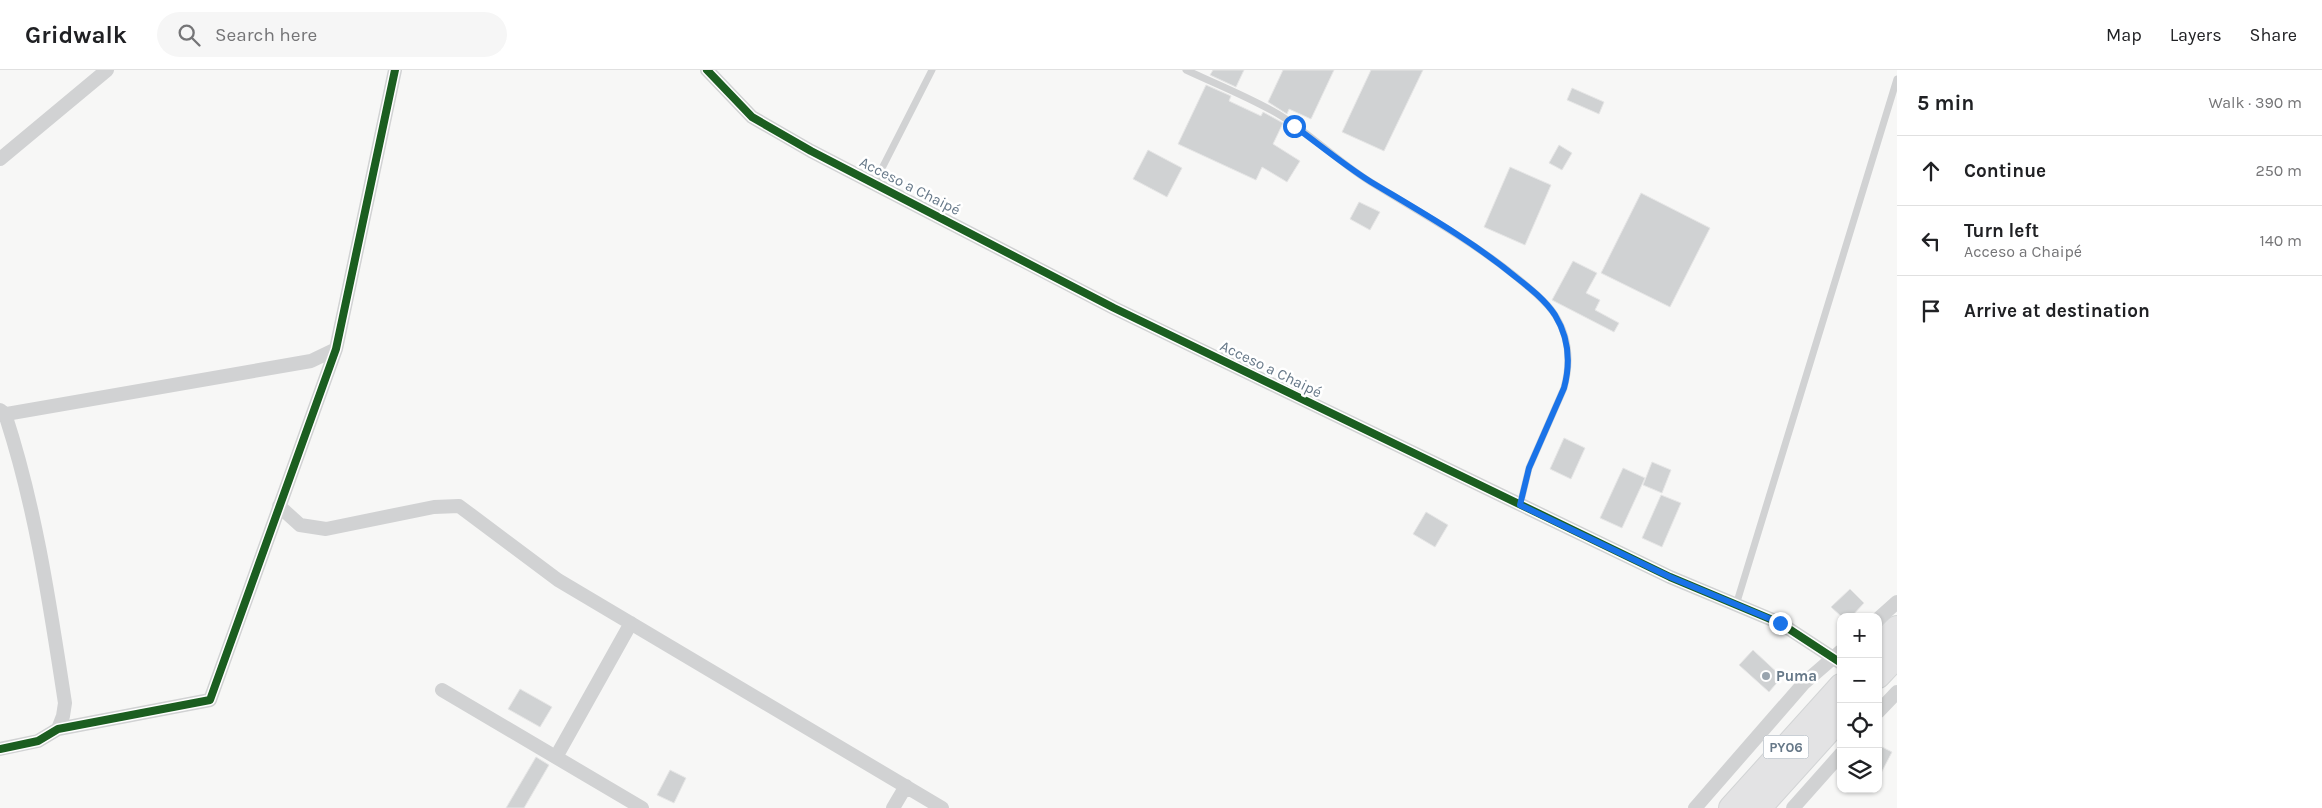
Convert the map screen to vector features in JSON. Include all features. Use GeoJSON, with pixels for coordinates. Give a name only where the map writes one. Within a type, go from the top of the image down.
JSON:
{"type":"FeatureCollection","features":[{"type":"Feature","properties":{"kind":"highway"},"geometry":{"type":"LineString","coordinates":[[1882,643],[1897,628]]}},
{"type":"Feature","properties":{"kind":"highway"},"geometry":{"type":"LineString","coordinates":[[1882,672],[1897,656]]}},
{"type":"Feature","properties":{"kind":"highway","name":"PY06"},"geometry":{"type":"LineString","coordinates":[[1731,808],[1837,690]]}},
{"type":"Feature","properties":{"kind":"highway","name":"PY06"},"geometry":{"type":"LineString","coordinates":[[1759,808],[1837,721]]}},
{"type":"Feature","properties":{"kind":"street"},"geometry":{"type":"LineString","coordinates":[[88,86],[90,70]]}},
{"type":"Feature","properties":{"kind":"street"},"geometry":{"type":"LineString","coordinates":[[0,159],[107,70]]}},
{"type":"Feature","properties":{"kind":"street"},"geometry":{"type":"LineString","coordinates":[[0,750],[38,741],[58,730],[210,700],[336,349],[395,70]]}},
{"type":"Feature","properties":{"kind":"street","name":"Acceso a Chaipé"},"geometry":{"type":"LineString","coordinates":[[707,70],[752,117],[811,151],[875,182],[1114,308],[1670,577],[1780,623],[1837,657]]}},
{"type":"Feature","properties":{"kind":"street"},"geometry":{"type":"LineString","coordinates":[[58,730],[65,703],[50,607],[21,461],[2,413],[310,361],[336,349]]}},
{"type":"Feature","properties":{"kind":"street"},"geometry":{"type":"LineString","coordinates":[[280,506],[300,525],[326,530],[434,507],[459,506],[558,580],[942,808]]}},
{"type":"Feature","properties":{"kind":"street"},"geometry":{"type":"LineString","coordinates":[[1882,615],[1897,602]]}},
{"type":"Feature","properties":{"kind":"street"},"geometry":{"type":"LineString","coordinates":[[556,757],[631,623]]}},
{"type":"Feature","properties":{"kind":"street"},"geometry":{"type":"LineString","coordinates":[[1695,808],[1804,683],[1837,659]]}},
{"type":"Feature","properties":{"kind":"street"},"geometry":{"type":"LineString","coordinates":[[442,690],[642,808]]}},
{"type":"Feature","properties":{"kind":"street"},"geometry":{"type":"LineString","coordinates":[[1882,708],[1897,692]]}},
{"type":"Feature","properties":{"kind":"street"},"geometry":{"type":"LineString","coordinates":[[1793,808],[1837,758]]}},
{"type":"Feature","properties":{"kind":"street"},"geometry":{"type":"LineString","coordinates":[[893,808],[906,786]]}},
{"type":"Feature","properties":{"kind":"lane"},"geometry":{"type":"LineString","coordinates":[[875,182],[932,70]]}},
{"type":"Feature","properties":{"kind":"lane"},"geometry":{"type":"LineString","coordinates":[[1186,70],[1277,114],[1350,168],[1473,244],[1507,269],[1547,304],[1564,335],[1567,348],[1568,375],[1529,468],[1520,505]]}},
{"type":"Feature","properties":{"kind":"lane"},"geometry":{"type":"LineString","coordinates":[[1736,605],[1897,79]]}},
{"type":"Feature","properties":{"kind":"building"},"geometry":{"type":"Polygon","coordinates":[[[1213,70],[1244,70],[1236,87],[1210,75],[1213,70]]]}},
{"type":"Feature","properties":{"kind":"building"},"geometry":{"type":"Polygon","coordinates":[[[1283,70],[1334,70],[1311,119],[1289,109],[1287,114],[1268,102],[1283,70]]]}},
{"type":"Feature","properties":{"kind":"building"},"geometry":{"type":"Polygon","coordinates":[[[1371,70],[1423,70],[1384,151],[1342,132],[1371,70]]]}},
{"type":"Feature","properties":{"kind":"building"},"geometry":{"type":"Polygon","coordinates":[[[1206,85],[1231,96],[1229,101],[1261,116],[1263,112],[1283,123],[1273,144],[1300,161],[1287,182],[1262,167],[1256,180],[1178,144],[1206,85]]]}},
{"type":"Feature","properties":{"kind":"building"},"geometry":{"type":"Polygon","coordinates":[[[1572,88],[1604,102],[1599,114],[1567,100],[1572,88]]]}},
{"type":"Feature","properties":{"kind":"building"},"geometry":{"type":"Polygon","coordinates":[[[1559,145],[1572,153],[1562,170],[1549,163],[1559,145]]]}},
{"type":"Feature","properties":{"kind":"building"},"geometry":{"type":"Polygon","coordinates":[[[1148,150],[1182,168],[1167,197],[1133,179],[1148,150]]]}},
{"type":"Feature","properties":{"kind":"building"},"geometry":{"type":"Polygon","coordinates":[[[1510,167],[1551,185],[1525,245],[1484,227],[1510,167]]]}},
{"type":"Feature","properties":{"kind":"building"},"geometry":{"type":"Polygon","coordinates":[[[1641,193],[1710,228],[1670,307],[1601,273],[1641,193]]]}},
{"type":"Feature","properties":{"kind":"building"},"geometry":{"type":"Polygon","coordinates":[[[1359,202],[1380,212],[1370,230],[1350,219],[1359,202]]]}},
{"type":"Feature","properties":{"kind":"building"},"geometry":{"type":"Polygon","coordinates":[[[1573,261],[1597,273],[1586,293],[1600,300],[1595,310],[1619,323],[1614,332],[1552,300],[1573,261]]]}},
{"type":"Feature","properties":{"kind":"building"},"geometry":{"type":"Polygon","coordinates":[[[1564,438],[1585,448],[1571,479],[1550,469],[1564,438]]]}},
{"type":"Feature","properties":{"kind":"building"},"geometry":{"type":"Polygon","coordinates":[[[1652,462],[1671,470],[1662,493],[1643,485],[1652,462]]]}},
{"type":"Feature","properties":{"kind":"building"},"geometry":{"type":"Polygon","coordinates":[[[1623,468],[1645,478],[1622,528],[1600,518],[1623,468]]]}},
{"type":"Feature","properties":{"kind":"building"},"geometry":{"type":"Polygon","coordinates":[[[1661,495],[1681,503],[1662,547],[1642,538],[1661,495]]]}},
{"type":"Feature","properties":{"kind":"building"},"geometry":{"type":"Polygon","coordinates":[[[1426,512],[1448,525],[1435,547],[1413,534],[1426,512]]]}},
{"type":"Feature","properties":{"kind":"building"},"geometry":{"type":"Polygon","coordinates":[[[1850,589],[1864,603],[1855,613],[1838,613],[1831,607],[1850,589]]]}},
{"type":"Feature","properties":{"kind":"building"},"geometry":{"type":"Polygon","coordinates":[[[1753,650],[1782,677],[1769,692],[1739,665],[1753,650]]]}},
{"type":"Feature","properties":{"kind":"building"},"geometry":{"type":"Polygon","coordinates":[[[520,689],[552,707],[540,727],[508,709],[520,689]]]}},
{"type":"Feature","properties":{"kind":"building"},"geometry":{"type":"Polygon","coordinates":[[[1882,747],[1892,752],[1882,771],[1882,747]]]}},
{"type":"Feature","properties":{"kind":"building"},"geometry":{"type":"Polygon","coordinates":[[[536,757],[549,765],[524,808],[506,808],[536,757]]]}},
{"type":"Feature","properties":{"kind":"building"},"geometry":{"type":"Polygon","coordinates":[[[670,770],[686,778],[674,803],[657,795],[670,770]]]}},
{"type":"Feature","properties":{"kind":"cycle path"},"geometry":{"type":"LineString","coordinates":[[0,749],[38,741],[58,729],[210,700],[336,349],[395,70]]}},
{"type":"Feature","properties":{"kind":"cycle path"},"geometry":{"type":"LineString","coordinates":[[707,70],[752,117],[811,151],[1114,308],[1670,577],[1780,623],[1837,660]]}},
{"type":"Feature","properties":{"kind":"place","name":"Puma"},"geometry":{"type":"Point","coordinates":[1766,676]}},
{"type":"Feature","properties":{"kind":"route"},"geometry":{"type":"LineString","coordinates":[[1294,126],[1370,182],[1405,200],[1473,244],[1507,269],[1547,304],[1560,324],[1567,348],[1568,375],[1529,468],[1520,505],[1670,577],[1780,623]]}}]}
